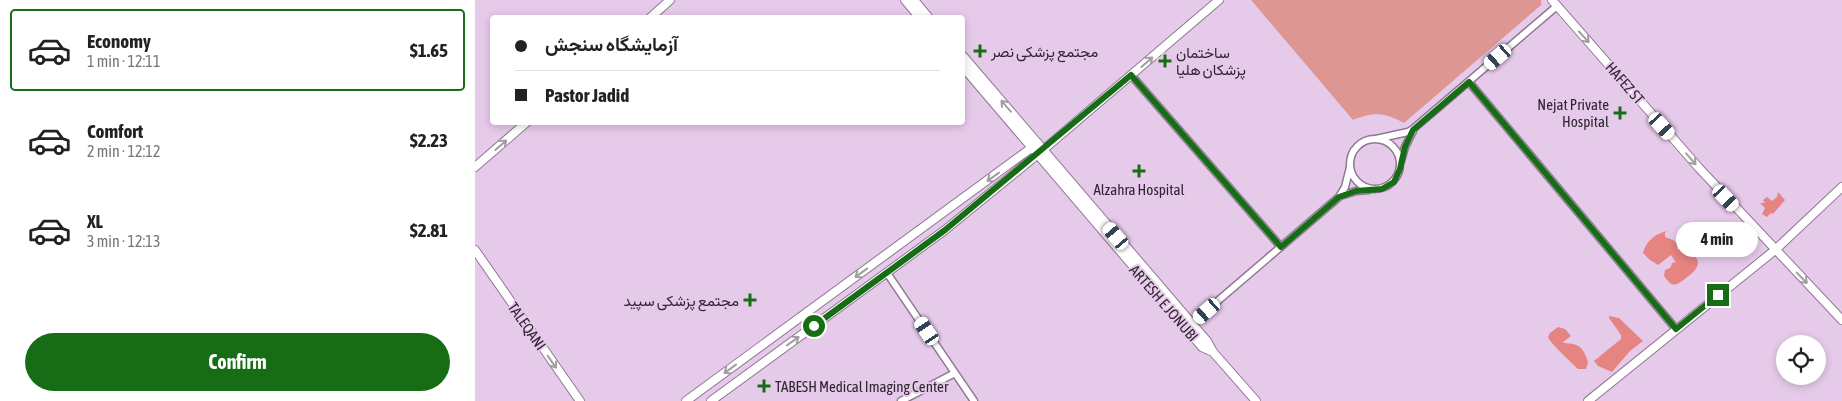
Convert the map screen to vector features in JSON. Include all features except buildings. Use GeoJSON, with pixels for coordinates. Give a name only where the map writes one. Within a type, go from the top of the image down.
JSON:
{"type":"FeatureCollection","features":[{"type":"Feature","properties":{"kind":"main road"},"geometry":{"type":"LineString","coordinates":[[653,15],[670,0]]}},
{"type":"Feature","properties":{"kind":"main road"},"geometry":{"type":"LineString","coordinates":[[905,0],[918,15]]}},
{"type":"Feature","properties":{"kind":"main road"},"geometry":{"type":"LineString","coordinates":[[914,0],[926,15]]}},
{"type":"Feature","properties":{"kind":"main road"},"geometry":{"type":"LineString","coordinates":[[711,401],[945,230],[1037,149],[1131,75],[1219,0]]}},
{"type":"Feature","properties":{"kind":"main road","name":"HAFEZ ST"},"geometry":{"type":"LineString","coordinates":[[1554,3],[1699,168],[1842,320]]}},
{"type":"Feature","properties":{"kind":"main road","name":"ARTESH E JONUBI"},"geometry":{"type":"LineString","coordinates":[[965,59],[1037,149],[1202,347],[1213,352]]}},
{"type":"Feature","properties":{"kind":"main road","name":"ARTESH E JONUBI"},"geometry":{"type":"LineString","coordinates":[[965,70],[1192,323],[1207,341],[1213,352],[1256,401]]}},
{"type":"Feature","properties":{"kind":"main road"},"geometry":{"type":"LineString","coordinates":[[475,167],[524,125]]}},
{"type":"Feature","properties":{"kind":"main road"},"geometry":{"type":"LineString","coordinates":[[686,401],[937,218],[1037,149]]}},
{"type":"Feature","properties":{"kind":"main road"},"geometry":{"type":"LineString","coordinates":[[1588,401],[1775,250],[1842,188]]}},
{"type":"Feature","properties":{"kind":"main road"},"geometry":{"type":"LineString","coordinates":[[937,218],[943,220],[945,230]]}},
{"type":"Feature","properties":{"kind":"main road","name":"TALEQANI"},"geometry":{"type":"LineString","coordinates":[[475,250],[579,401]]}},
{"type":"Feature","properties":{"kind":"street"},"geometry":{"type":"LineString","coordinates":[[1192,323],[1339,197],[1345,187],[1353,153],[1357,147],[1369,140],[1413,130],[1469,82],[1554,3]]}},
{"type":"Feature","properties":{"kind":"street"},"geometry":{"type":"LineString","coordinates":[[1131,75],[1281,247]]}},
{"type":"Feature","properties":{"kind":"street"},"geometry":{"type":"LineString","coordinates":[[1469,82],[1676,329]]}},
{"type":"Feature","properties":{"kind":"street"},"geometry":{"type":"LineString","coordinates":[[1339,197],[1356,191],[1382,189],[1394,182],[1400,169],[1405,147],[1413,130]]}},
{"type":"Feature","properties":{"kind":"street"},"geometry":{"type":"LineString","coordinates":[[1377,139],[1390,143],[1395,148],[1401,162]]}},
{"type":"Feature","properties":{"kind":"street"},"geometry":{"type":"LineString","coordinates":[[1350,167],[1356,180],[1367,188],[1374,190]]}},
{"type":"Feature","properties":{"kind":"street"},"geometry":{"type":"LineString","coordinates":[[887,273],[974,401]]}},
{"type":"Feature","properties":{"kind":"street"},"geometry":{"type":"LineString","coordinates":[[901,401],[955,373]]}},
{"type":"Feature","properties":{"kind":"shaded area"},"geometry":{"type":"Polygon","coordinates":[[[1251,0],[1541,0],[1541,5],[1404,123],[1379,114],[1353,120],[1251,0]]]}},
{"type":"Feature","properties":{"kind":"shaded area"},"geometry":{"type":"Polygon","coordinates":[[[1778,192],[1785,200],[1773,214],[1771,213],[1767,217],[1762,214],[1765,208],[1760,203],[1765,203],[1763,200],[1767,197],[1772,201],[1777,197],[1778,192]]]}},
{"type":"Feature","properties":{"kind":"shaded area"},"geometry":{"type":"Polygon","coordinates":[[[1667,231],[1665,237],[1678,244],[1677,250],[1681,247],[1687,248],[1698,261],[1692,273],[1679,283],[1674,284],[1669,283],[1664,276],[1665,270],[1670,268],[1673,262],[1676,263],[1671,255],[1658,265],[1643,253],[1646,245],[1652,239],[1667,231]]]}},
{"type":"Feature","properties":{"kind":"shaded area"},"geometry":{"type":"Polygon","coordinates":[[[1609,316],[1619,318],[1643,341],[1630,351],[1612,372],[1598,366],[1594,361],[1621,339],[1621,335],[1609,316]]]}},
{"type":"Feature","properties":{"kind":"shaded area"},"geometry":{"type":"Polygon","coordinates":[[[1558,327],[1565,329],[1571,336],[1564,343],[1577,345],[1584,353],[1588,362],[1586,369],[1578,369],[1549,340],[1550,333],[1558,327]]]}},
{"type":"Feature","properties":{"kind":"place","name":"مجتمع پزشکی نصر"},"geometry":{"type":"Point","coordinates":[980,51]}},
{"type":"Feature","properties":{"kind":"place","name":"ساختمان پزشکان هلیا"},"geometry":{"type":"Point","coordinates":[1165,61]}},
{"type":"Feature","properties":{"kind":"place","name":"Nejat Private Hospital"},"geometry":{"type":"Point","coordinates":[1620,113]}},
{"type":"Feature","properties":{"kind":"place","name":"Alzahra Hospital"},"geometry":{"type":"Point","coordinates":[1139,171]}},
{"type":"Feature","properties":{"kind":"place","name":"مجتمع پزشکی سپید"},"geometry":{"type":"Point","coordinates":[750,300]}},
{"type":"Feature","properties":{"kind":"place","name":"TABESH Medical Imaging Center"},"geometry":{"type":"Point","coordinates":[764,386]}},
{"type":"Feature","properties":{"kind":"route"},"geometry":{"type":"LineString","coordinates":[[814,326],[945,230],[1131,75],[1281,247],[1344,194],[1382,189],[1394,182],[1398,176],[1405,147],[1413,130],[1469,82],[1676,329],[1718,295]]}}]}
